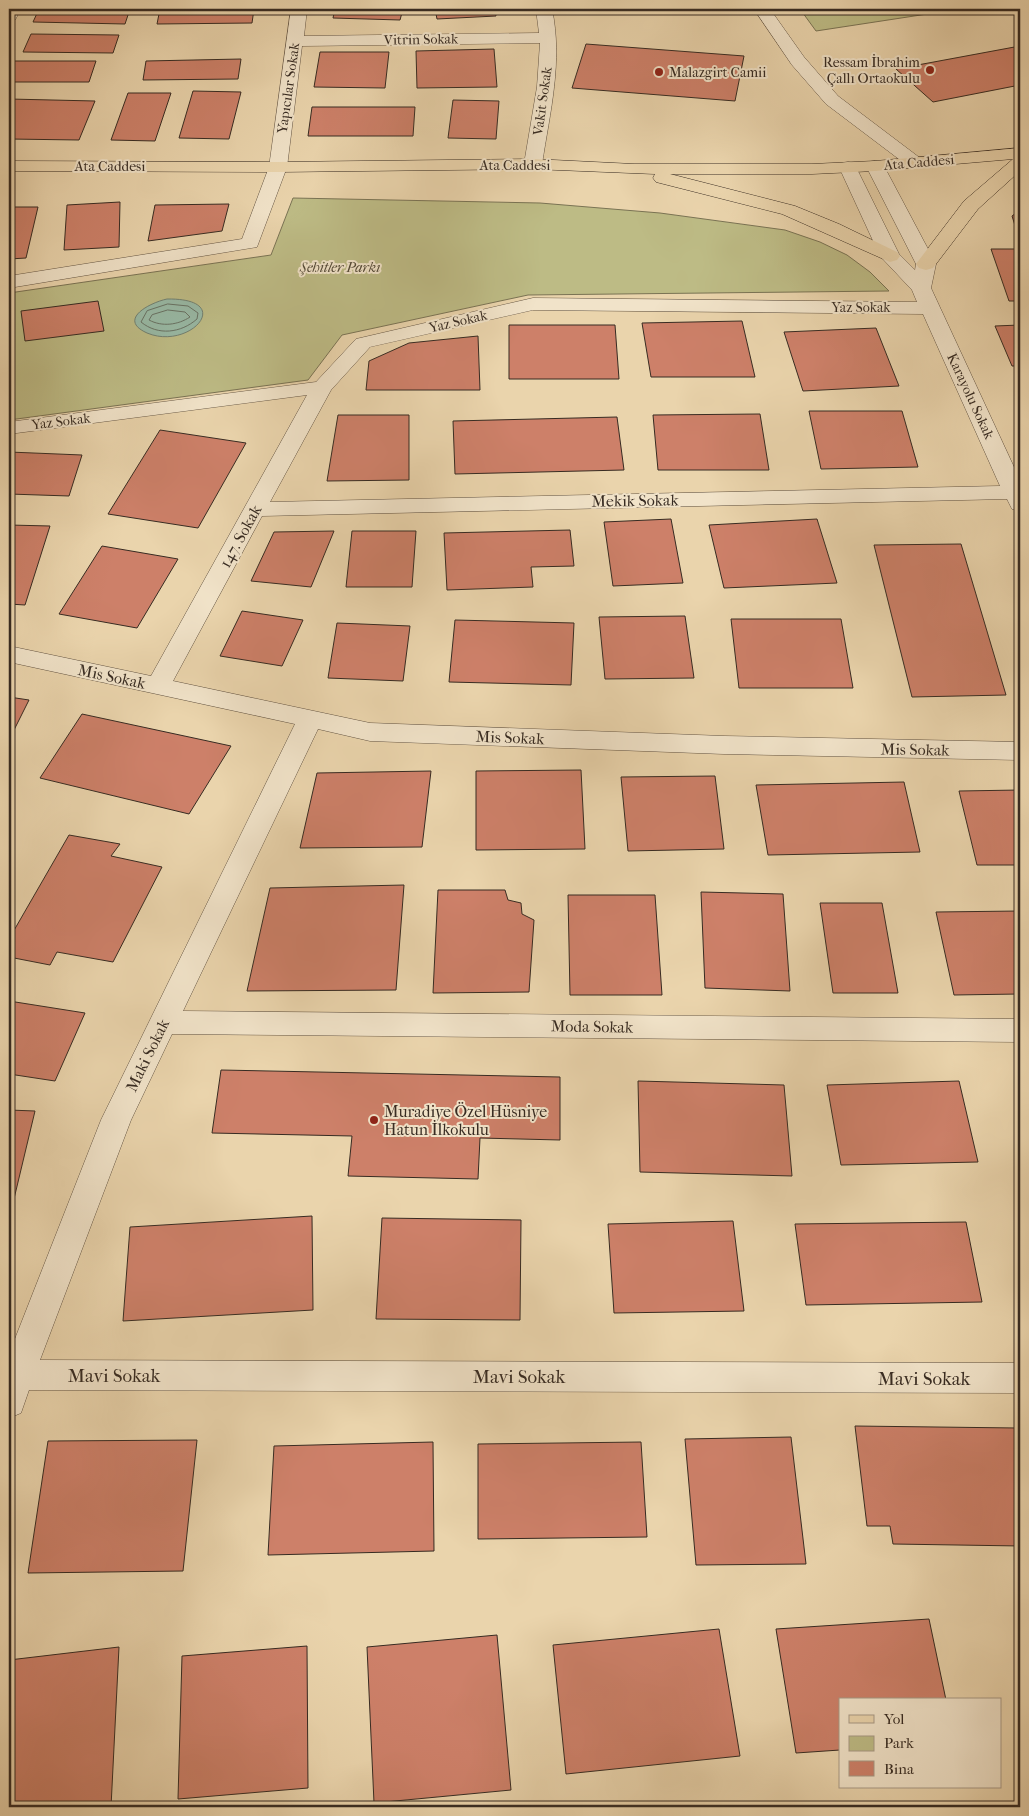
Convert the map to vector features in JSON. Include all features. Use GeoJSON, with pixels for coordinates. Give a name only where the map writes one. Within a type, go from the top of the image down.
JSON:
{"type":"FeatureCollection","features":[{"type":"Feature","properties":{"kind":"main road","name":"Ata Caddesi"},"geometry":{"type":"LineString","coordinates":[[9,166],[278,167],[533,164],[634,169],[848,167],[1020,153]]}},
{"type":"Feature","properties":{"kind":"main road"},"geometry":{"type":"LineString","coordinates":[[926,264],[971,205],[1020,162]]}},
{"type":"Feature","properties":{"kind":"main road"},"geometry":{"type":"LineString","coordinates":[[634,169],[696,188],[775,205],[833,228],[890,256]]}},
{"type":"Feature","properties":{"kind":"street"},"geometry":{"type":"LineString","coordinates":[[9,17],[13,9]]}},
{"type":"Feature","properties":{"kind":"street","name":"Yapıcılar Sokak"},"geometry":{"type":"LineString","coordinates":[[9,282],[250,243],[278,167],[299,9]]}},
{"type":"Feature","properties":{"kind":"street","name":"Vakit Sokak"},"geometry":{"type":"LineString","coordinates":[[533,164],[549,69],[548,38],[544,9]]}},
{"type":"Feature","properties":{"kind":"street"},"geometry":{"type":"LineString","coordinates":[[762,9],[798,61],[832,100],[914,162]]}},
{"type":"Feature","properties":{"kind":"street","name":"Vitrin Sokak"},"geometry":{"type":"LineString","coordinates":[[295,41],[548,38]]}},
{"type":"Feature","properties":{"kind":"street"},"geometry":{"type":"LineString","coordinates":[[876,166],[926,264],[921,288]]}},
{"type":"Feature","properties":{"kind":"street","name":"Karayolu Sokak"},"geometry":{"type":"LineString","coordinates":[[848,167],[890,256],[921,288],[1018,498]]}},
{"type":"Feature","properties":{"kind":"street","name":"Yaz Sokak"},"geometry":{"type":"LineString","coordinates":[[9,428],[322,387],[363,343],[533,304],[929,308]]}},
{"type":"Feature","properties":{"kind":"street","name":"147. Sokak"},"geometry":{"type":"LineString","coordinates":[[158,685],[322,387]]}},
{"type":"Feature","properties":{"kind":"street","name":"Mekik Sokak"},"geometry":{"type":"LineString","coordinates":[[255,509],[1018,498]]}},
{"type":"Feature","properties":{"kind":"street","name":"Mis Sokak"},"geometry":{"type":"LineString","coordinates":[[9,654],[370,732],[724,744],[1020,751]]}},
{"type":"Feature","properties":{"kind":"street","name":"Maki Sokak"},"geometry":{"type":"LineString","coordinates":[[13,1388],[116,1120],[310,719]]}},
{"type":"Feature","properties":{"kind":"street","name":"Moda Sokak"},"geometry":{"type":"LineString","coordinates":[[163,1022],[1020,1031]]}},
{"type":"Feature","properties":{"kind":"street","name":"Mavi Sokak"},"geometry":{"type":"LineString","coordinates":[[13,1388],[1020,1378]]}},
{"type":"Feature","properties":{"kind":"green space"},"geometry":{"type":"Polygon","coordinates":[[[800,9],[960,9],[816,31],[800,9]]]}},
{"type":"Feature","properties":{"kind":"green space","name":"Şehitler Parkı"},"geometry":{"type":"Polygon","coordinates":[[[293,198],[540,203],[660,213],[785,230],[820,242],[847,255],[870,272],[889,291],[528,295],[342,335],[308,380],[9,420],[9,293],[271,255],[293,198]]]}},
{"type":"Feature","properties":{"kind":"water"},"geometry":{"type":"Polygon","coordinates":[[[167,299],[188,301],[199,306],[203,314],[199,322],[191,330],[178,335],[163,337],[147,333],[138,328],[135,322],[140,312],[146,307],[167,299]]]}},
{"type":"Feature","properties":{"kind":"building"},"geometry":{"type":"Polygon","coordinates":[[[39,9],[130,9],[125,24],[33,22],[39,9]]]}},
{"type":"Feature","properties":{"kind":"building"},"geometry":{"type":"Polygon","coordinates":[[[160,9],[254,9],[252,23],[157,24],[160,9]]]}},
{"type":"Feature","properties":{"kind":"building"},"geometry":{"type":"Polygon","coordinates":[[[335,9],[403,9],[400,20],[333,18],[335,9]]]}},
{"type":"Feature","properties":{"kind":"building"},"geometry":{"type":"Polygon","coordinates":[[[435,9],[495,9],[496,16],[437,19],[435,9]]]}},
{"type":"Feature","properties":{"kind":"building"},"geometry":{"type":"Polygon","coordinates":[[[31,34],[119,35],[113,53],[23,52],[31,34]]]}},
{"type":"Feature","properties":{"kind":"building","name":"Malazgirt Camii"},"geometry":{"type":"Polygon","coordinates":[[[586,44],[744,56],[735,101],[572,88],[586,44]]]}},
{"type":"Feature","properties":{"kind":"building"},"geometry":{"type":"Polygon","coordinates":[[[1020,46],[1020,85],[933,102],[896,69],[1020,46]]]}},
{"type":"Feature","properties":{"kind":"building"},"geometry":{"type":"Polygon","coordinates":[[[494,49],[497,87],[417,88],[416,51],[494,49]]]}},
{"type":"Feature","properties":{"kind":"building"},"geometry":{"type":"Polygon","coordinates":[[[320,52],[389,52],[385,88],[314,87],[320,52]]]}},
{"type":"Feature","properties":{"kind":"building"},"geometry":{"type":"Polygon","coordinates":[[[241,59],[238,79],[143,80],[146,61],[241,59]]]}},
{"type":"Feature","properties":{"kind":"building"},"geometry":{"type":"Polygon","coordinates":[[[10,61],[96,61],[89,82],[9,82],[10,61]]]}},
{"type":"Feature","properties":{"kind":"building"},"geometry":{"type":"Polygon","coordinates":[[[193,91],[241,92],[229,139],[179,138],[193,91]]]}},
{"type":"Feature","properties":{"kind":"building"},"geometry":{"type":"Polygon","coordinates":[[[128,93],[171,93],[155,141],[111,140],[128,93]]]}},
{"type":"Feature","properties":{"kind":"building"},"geometry":{"type":"Polygon","coordinates":[[[9,99],[95,101],[79,140],[9,139],[9,99]]]}},
{"type":"Feature","properties":{"kind":"building"},"geometry":{"type":"Polygon","coordinates":[[[453,100],[499,101],[496,139],[448,138],[453,100]]]}},
{"type":"Feature","properties":{"kind":"building"},"geometry":{"type":"Polygon","coordinates":[[[312,107],[415,107],[413,136],[308,136],[312,107]]]}},
{"type":"Feature","properties":{"kind":"building"},"geometry":{"type":"Polygon","coordinates":[[[120,202],[119,247],[64,250],[67,205],[120,202]]]}},
{"type":"Feature","properties":{"kind":"building"},"geometry":{"type":"Polygon","coordinates":[[[229,204],[222,231],[148,241],[155,205],[229,204]]]}},
{"type":"Feature","properties":{"kind":"building"},"geometry":{"type":"Polygon","coordinates":[[[9,207],[38,207],[26,258],[9,259],[9,207]]]}},
{"type":"Feature","properties":{"kind":"building"},"geometry":{"type":"Polygon","coordinates":[[[1020,210],[1020,236],[1012,216],[1020,210]]]}},
{"type":"Feature","properties":{"kind":"building"},"geometry":{"type":"Polygon","coordinates":[[[991,249],[1020,249],[1020,301],[1009,301],[991,249]]]}},
{"type":"Feature","properties":{"kind":"building"},"geometry":{"type":"Polygon","coordinates":[[[98,301],[104,331],[25,341],[21,311],[98,301]]]}},
{"type":"Feature","properties":{"kind":"building"},"geometry":{"type":"Polygon","coordinates":[[[742,321],[755,377],[651,377],[642,323],[742,321]]]}},
{"type":"Feature","properties":{"kind":"building"},"geometry":{"type":"Polygon","coordinates":[[[509,325],[615,325],[619,379],[509,379],[509,325]]]}},
{"type":"Feature","properties":{"kind":"building"},"geometry":{"type":"Polygon","coordinates":[[[1020,325],[1020,366],[1012,366],[995,326],[1020,325]]]}},
{"type":"Feature","properties":{"kind":"building"},"geometry":{"type":"Polygon","coordinates":[[[876,328],[899,386],[803,391],[784,332],[876,328]]]}},
{"type":"Feature","properties":{"kind":"building"},"geometry":{"type":"Polygon","coordinates":[[[478,336],[480,390],[366,390],[369,361],[409,343],[478,336]]]}},
{"type":"Feature","properties":{"kind":"building"},"geometry":{"type":"Polygon","coordinates":[[[809,411],[902,411],[918,467],[821,469],[809,411]]]}},
{"type":"Feature","properties":{"kind":"building"},"geometry":{"type":"Polygon","coordinates":[[[760,414],[769,470],[658,470],[653,415],[760,414]]]}},
{"type":"Feature","properties":{"kind":"building"},"geometry":{"type":"Polygon","coordinates":[[[338,415],[409,415],[409,480],[327,481],[338,415]]]}},
{"type":"Feature","properties":{"kind":"building"},"geometry":{"type":"Polygon","coordinates":[[[617,417],[624,470],[455,474],[453,421],[617,417]]]}},
{"type":"Feature","properties":{"kind":"building"},"geometry":{"type":"Polygon","coordinates":[[[160,430],[246,443],[198,528],[108,514],[160,430]]]}},
{"type":"Feature","properties":{"kind":"building"},"geometry":{"type":"Polygon","coordinates":[[[9,452],[82,455],[69,496],[9,494],[9,452]]]}},
{"type":"Feature","properties":{"kind":"building"},"geometry":{"type":"Polygon","coordinates":[[[671,519],[683,583],[613,586],[604,522],[671,519]]]}},
{"type":"Feature","properties":{"kind":"building"},"geometry":{"type":"Polygon","coordinates":[[[817,519],[837,583],[724,588],[709,525],[817,519]]]}},
{"type":"Feature","properties":{"kind":"building"},"geometry":{"type":"Polygon","coordinates":[[[9,525],[50,526],[25,605],[9,604],[9,525]]]}},
{"type":"Feature","properties":{"kind":"building"},"geometry":{"type":"Polygon","coordinates":[[[570,530],[574,566],[531,567],[533,587],[447,590],[444,533],[570,530]]]}},
{"type":"Feature","properties":{"kind":"building"},"geometry":{"type":"Polygon","coordinates":[[[334,531],[311,587],[251,581],[274,532],[334,531]]]}},
{"type":"Feature","properties":{"kind":"building"},"geometry":{"type":"Polygon","coordinates":[[[352,531],[416,531],[412,587],[346,587],[352,531]]]}},
{"type":"Feature","properties":{"kind":"building"},"geometry":{"type":"Polygon","coordinates":[[[961,544],[1006,695],[912,697],[874,545],[961,544]]]}},
{"type":"Feature","properties":{"kind":"building"},"geometry":{"type":"Polygon","coordinates":[[[102,546],[178,559],[137,628],[59,614],[102,546]]]}},
{"type":"Feature","properties":{"kind":"building"},"geometry":{"type":"Polygon","coordinates":[[[242,611],[303,620],[282,666],[220,656],[242,611]]]}},
{"type":"Feature","properties":{"kind":"building"},"geometry":{"type":"Polygon","coordinates":[[[685,616],[694,678],[605,679],[599,617],[685,616]]]}},
{"type":"Feature","properties":{"kind":"building"},"geometry":{"type":"Polygon","coordinates":[[[731,619],[841,619],[853,688],[739,688],[731,619]]]}},
{"type":"Feature","properties":{"kind":"building"},"geometry":{"type":"Polygon","coordinates":[[[455,620],[574,623],[571,685],[449,682],[455,620]]]}},
{"type":"Feature","properties":{"kind":"building"},"geometry":{"type":"Polygon","coordinates":[[[337,623],[410,626],[403,681],[328,678],[337,623]]]}},
{"type":"Feature","properties":{"kind":"building"},"geometry":{"type":"Polygon","coordinates":[[[9,697],[29,700],[9,740],[9,697]]]}},
{"type":"Feature","properties":{"kind":"building"},"geometry":{"type":"Polygon","coordinates":[[[82,714],[231,746],[189,814],[40,778],[82,714]]]}},
{"type":"Feature","properties":{"kind":"building"},"geometry":{"type":"Polygon","coordinates":[[[581,770],[585,849],[476,850],[476,771],[581,770]]]}},
{"type":"Feature","properties":{"kind":"building"},"geometry":{"type":"Polygon","coordinates":[[[431,771],[422,847],[300,848],[317,773],[431,771]]]}},
{"type":"Feature","properties":{"kind":"building"},"geometry":{"type":"Polygon","coordinates":[[[715,776],[724,849],[628,851],[621,777],[715,776]]]}},
{"type":"Feature","properties":{"kind":"building"},"geometry":{"type":"Polygon","coordinates":[[[904,782],[920,852],[768,855],[756,785],[904,782]]]}},
{"type":"Feature","properties":{"kind":"building"},"geometry":{"type":"Polygon","coordinates":[[[1020,790],[1020,865],[977,865],[959,791],[1020,790]]]}},
{"type":"Feature","properties":{"kind":"building"},"geometry":{"type":"Polygon","coordinates":[[[69,835],[120,844],[111,856],[162,867],[113,962],[57,952],[50,965],[9,957],[9,939],[69,835]]]}},
{"type":"Feature","properties":{"kind":"building"},"geometry":{"type":"Polygon","coordinates":[[[404,885],[396,990],[247,991],[270,888],[404,885]]]}},
{"type":"Feature","properties":{"kind":"building"},"geometry":{"type":"Polygon","coordinates":[[[438,890],[505,890],[508,900],[521,903],[522,914],[534,920],[529,992],[433,993],[438,890]]]}},
{"type":"Feature","properties":{"kind":"building"},"geometry":{"type":"Polygon","coordinates":[[[701,892],[783,894],[790,991],[705,988],[701,892]]]}},
{"type":"Feature","properties":{"kind":"building"},"geometry":{"type":"Polygon","coordinates":[[[568,895],[655,895],[662,995],[570,995],[568,895]]]}},
{"type":"Feature","properties":{"kind":"building"},"geometry":{"type":"Polygon","coordinates":[[[820,903],[882,903],[898,993],[833,993],[820,903]]]}},
{"type":"Feature","properties":{"kind":"building"},"geometry":{"type":"Polygon","coordinates":[[[1020,911],[1020,994],[954,995],[936,912],[1020,911]]]}},
{"type":"Feature","properties":{"kind":"building"},"geometry":{"type":"Polygon","coordinates":[[[9,1001],[85,1013],[55,1081],[9,1074],[9,1001]]]}},
{"type":"Feature","properties":{"kind":"building"},"geometry":{"type":"Polygon","coordinates":[[[221,1070],[560,1077],[560,1140],[480,1138],[478,1179],[348,1176],[352,1136],[212,1133],[221,1070]]]}},
{"type":"Feature","properties":{"kind":"building"},"geometry":{"type":"Polygon","coordinates":[[[638,1081],[784,1085],[792,1176],[640,1172],[638,1081]]]}},
{"type":"Feature","properties":{"kind":"building"},"geometry":{"type":"Polygon","coordinates":[[[959,1081],[978,1162],[841,1165],[827,1085],[959,1081]]]}},
{"type":"Feature","properties":{"kind":"building"},"geometry":{"type":"Polygon","coordinates":[[[9,1110],[35,1111],[13,1203],[9,1202],[9,1110]]]}},
{"type":"Feature","properties":{"kind":"building"},"geometry":{"type":"Polygon","coordinates":[[[312,1216],[313,1310],[123,1321],[130,1227],[312,1216]]]}},
{"type":"Feature","properties":{"kind":"building"},"geometry":{"type":"Polygon","coordinates":[[[382,1218],[521,1220],[520,1320],[376,1319],[382,1218]]]}},
{"type":"Feature","properties":{"kind":"building"},"geometry":{"type":"Polygon","coordinates":[[[733,1221],[744,1311],[614,1313],[608,1224],[733,1221]]]}},
{"type":"Feature","properties":{"kind":"building"},"geometry":{"type":"Polygon","coordinates":[[[966,1222],[982,1302],[806,1305],[795,1224],[966,1222]]]}},
{"type":"Feature","properties":{"kind":"building"},"geometry":{"type":"Polygon","coordinates":[[[855,1426],[1017,1428],[1020,1446],[1020,1546],[893,1544],[890,1526],[867,1526],[855,1426]]]}},
{"type":"Feature","properties":{"kind":"building"},"geometry":{"type":"Polygon","coordinates":[[[791,1437],[806,1564],[696,1565],[685,1439],[791,1437]]]}},
{"type":"Feature","properties":{"kind":"building"},"geometry":{"type":"Polygon","coordinates":[[[197,1440],[183,1571],[28,1573],[48,1441],[197,1440]]]}},
{"type":"Feature","properties":{"kind":"building"},"geometry":{"type":"Polygon","coordinates":[[[433,1442],[434,1551],[268,1555],[274,1446],[433,1442]]]}},
{"type":"Feature","properties":{"kind":"building"},"geometry":{"type":"Polygon","coordinates":[[[641,1442],[647,1537],[478,1539],[478,1444],[641,1442]]]}},
{"type":"Feature","properties":{"kind":"building"},"geometry":{"type":"Polygon","coordinates":[[[929,1619],[946,1698],[839,1698],[839,1750],[796,1753],[776,1629],[929,1619]]]}},
{"type":"Feature","properties":{"kind":"building"},"geometry":{"type":"Polygon","coordinates":[[[719,1629],[740,1756],[566,1774],[553,1645],[719,1629]]]}},
{"type":"Feature","properties":{"kind":"building"},"geometry":{"type":"Polygon","coordinates":[[[497,1635],[511,1790],[374,1803],[367,1647],[497,1635]]]}},
{"type":"Feature","properties":{"kind":"building"},"geometry":{"type":"Polygon","coordinates":[[[307,1646],[308,1788],[178,1799],[182,1656],[307,1646]]]}},
{"type":"Feature","properties":{"kind":"building"},"geometry":{"type":"Polygon","coordinates":[[[119,1647],[111,1807],[9,1807],[9,1660],[119,1647]]]}},
{"type":"Feature","properties":{"kind":"place","name":"Ressam İbrahim Çallı Ortaokulu"},"geometry":{"type":"Point","coordinates":[930,70]}},
{"type":"Feature","properties":{"kind":"place","name":"Malazgirt Camii"},"geometry":{"type":"Point","coordinates":[659,72]}},
{"type":"Feature","properties":{"kind":"place","name":"Muradiye Özel Hüsniye Hatun İlkokulu"},"geometry":{"type":"Point","coordinates":[374,1120]}}]}
